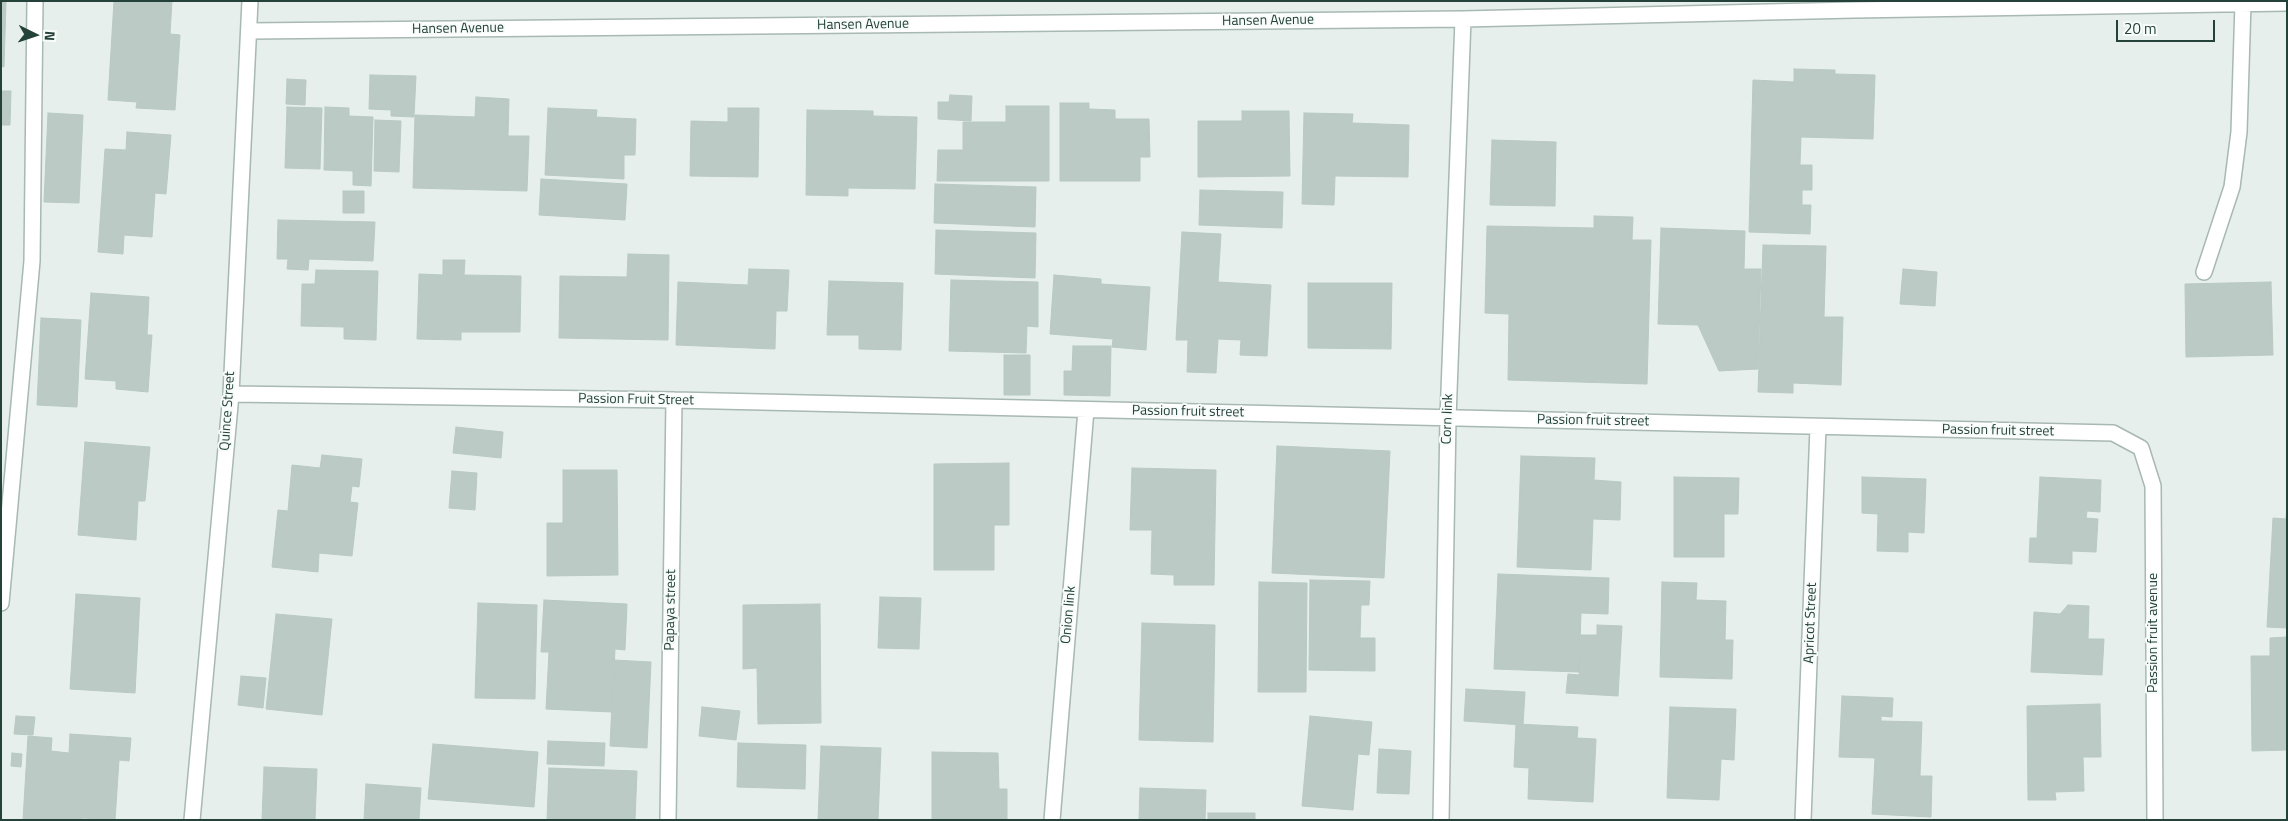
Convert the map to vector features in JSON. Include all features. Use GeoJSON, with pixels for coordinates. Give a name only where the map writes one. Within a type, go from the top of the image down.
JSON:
{"type":"FeatureCollection","features":[{"type":"Feature","properties":{"kind":"street"},"geometry":{"type":"LineString","coordinates":[[1,603],[32,261],[35,1]]}},
{"type":"Feature","properties":{"kind":"street","name":"Quince Street"},"geometry":{"type":"LineString","coordinates":[[192,820],[230,394],[250,1]]}},
{"type":"Feature","properties":{"kind":"street"},"geometry":{"type":"LineString","coordinates":[[2204,272],[2232,187],[2239,132],[2243,3]]}},
{"type":"Feature","properties":{"kind":"street","name":"Hansen Avenue"},"geometry":{"type":"LineString","coordinates":[[249,31],[1463,19],[1854,6],[2287,3]]}},
{"type":"Feature","properties":{"kind":"street","name":"Corn link"},"geometry":{"type":"LineString","coordinates":[[1441,820],[1448,418],[1463,19]]}},
{"type":"Feature","properties":{"kind":"street","name":"Passion Fruit Street"},"geometry":{"type":"LineString","coordinates":[[230,394],[674,400],[1042,409]]}},
{"type":"Feature","properties":{"kind":"street","name":"Papaya street"},"geometry":{"type":"LineString","coordinates":[[668,820],[674,400]]}},
{"type":"Feature","properties":{"kind":"street","name":"Passion fruit street"},"geometry":{"type":"LineString","coordinates":[[1042,409],[2113,433],[2140,448]]}},
{"type":"Feature","properties":{"kind":"street","name":"Onion link"},"geometry":{"type":"LineString","coordinates":[[1052,820],[1086,410]]}},
{"type":"Feature","properties":{"kind":"street","name":"Apricot Street"},"geometry":{"type":"LineString","coordinates":[[1803,820],[1818,427]]}},
{"type":"Feature","properties":{"kind":"street","name":"Passion fruit avenue"},"geometry":{"type":"LineString","coordinates":[[2140,448],[2153,486],[2155,820]]}},
{"type":"Feature","properties":{"kind":"building"},"geometry":{"type":"Polygon","coordinates":[[[1,1],[6,1],[4,67],[1,66],[1,1]]]}},
{"type":"Feature","properties":{"kind":"building"},"geometry":{"type":"Polygon","coordinates":[[[114,1],[172,1],[170,34],[180,35],[175,110],[136,108],[137,102],[108,100],[114,1]]]}},
{"type":"Feature","properties":{"kind":"building"},"geometry":{"type":"Polygon","coordinates":[[[1794,69],[1835,70],[1835,74],[1875,75],[1873,139],[1801,137],[1800,165],[1812,165],[1812,190],[1802,190],[1802,205],[1811,205],[1810,234],[1749,232],[1753,80],[1794,82],[1794,69]]]}},
{"type":"Feature","properties":{"kind":"building"},"geometry":{"type":"Polygon","coordinates":[[[370,75],[416,76],[414,117],[391,116],[391,110],[369,109],[370,75]]]}},
{"type":"Feature","properties":{"kind":"building"},"geometry":{"type":"Polygon","coordinates":[[[287,79],[306,80],[305,105],[286,104],[287,79]]]}},
{"type":"Feature","properties":{"kind":"building"},"geometry":{"type":"Polygon","coordinates":[[[1,91],[11,91],[10,125],[1,125],[1,91]]]}},
{"type":"Feature","properties":{"kind":"building"},"geometry":{"type":"Polygon","coordinates":[[[950,95],[972,96],[971,121],[938,119],[938,102],[949,102],[950,95]]]}},
{"type":"Feature","properties":{"kind":"building"},"geometry":{"type":"Polygon","coordinates":[[[476,97],[509,99],[508,136],[529,136],[527,191],[413,188],[415,115],[475,117],[476,97]]]}},
{"type":"Feature","properties":{"kind":"building"},"geometry":{"type":"Polygon","coordinates":[[[1060,103],[1089,103],[1089,109],[1115,110],[1115,119],[1149,119],[1150,157],[1140,157],[1140,181],[1060,181],[1060,103]]]}},
{"type":"Feature","properties":{"kind":"building"},"geometry":{"type":"Polygon","coordinates":[[[1006,106],[1049,106],[1049,181],[937,181],[938,150],[963,150],[963,122],[1006,122],[1006,106]]]}},
{"type":"Feature","properties":{"kind":"building"},"geometry":{"type":"Polygon","coordinates":[[[287,107],[322,108],[320,169],[285,168],[287,107]]]}},
{"type":"Feature","properties":{"kind":"building"},"geometry":{"type":"Polygon","coordinates":[[[325,107],[349,108],[349,116],[373,117],[371,186],[353,185],[353,171],[324,170],[325,107]]]}},
{"type":"Feature","properties":{"kind":"building"},"geometry":{"type":"Polygon","coordinates":[[[548,108],[597,110],[596,117],[636,119],[635,155],[624,155],[624,179],[545,175],[548,108]]]}},
{"type":"Feature","properties":{"kind":"building"},"geometry":{"type":"Polygon","coordinates":[[[728,108],[759,108],[758,177],[690,176],[691,121],[728,122],[728,108]]]}},
{"type":"Feature","properties":{"kind":"building"},"geometry":{"type":"Polygon","coordinates":[[[807,110],[873,111],[873,116],[917,117],[915,189],[848,188],[848,196],[806,195],[807,110]]]}},
{"type":"Feature","properties":{"kind":"building"},"geometry":{"type":"Polygon","coordinates":[[[1242,111],[1289,111],[1290,176],[1198,177],[1198,121],[1242,121],[1242,111]]]}},
{"type":"Feature","properties":{"kind":"building"},"geometry":{"type":"Polygon","coordinates":[[[48,113],[83,115],[79,203],[44,202],[48,113]]]}},
{"type":"Feature","properties":{"kind":"building"},"geometry":{"type":"Polygon","coordinates":[[[1304,113],[1353,114],[1352,123],[1409,125],[1408,177],[1335,176],[1334,205],[1302,204],[1304,113]]]}},
{"type":"Feature","properties":{"kind":"building"},"geometry":{"type":"Polygon","coordinates":[[[375,120],[401,121],[399,172],[374,171],[375,120]]]}},
{"type":"Feature","properties":{"kind":"building"},"geometry":{"type":"Polygon","coordinates":[[[127,132],[171,135],[166,194],[155,193],[152,237],[124,235],[123,254],[98,252],[105,149],[126,150],[127,132]]]}},
{"type":"Feature","properties":{"kind":"building"},"geometry":{"type":"Polygon","coordinates":[[[1492,140],[1556,142],[1555,206],[1490,205],[1492,140]]]}},
{"type":"Feature","properties":{"kind":"building"},"geometry":{"type":"Polygon","coordinates":[[[541,179],[627,184],[625,220],[539,215],[541,179]]]}},
{"type":"Feature","properties":{"kind":"building"},"geometry":{"type":"Polygon","coordinates":[[[935,184],[1036,187],[1035,227],[934,223],[935,184]]]}},
{"type":"Feature","properties":{"kind":"building"},"geometry":{"type":"Polygon","coordinates":[[[1200,190],[1283,192],[1282,228],[1199,225],[1200,190]]]}},
{"type":"Feature","properties":{"kind":"building"},"geometry":{"type":"Polygon","coordinates":[[[343,191],[364,191],[364,213],[343,213],[343,191]]]}},
{"type":"Feature","properties":{"kind":"building"},"geometry":{"type":"Polygon","coordinates":[[[1594,216],[1633,217],[1632,240],[1651,240],[1647,384],[1508,380],[1509,314],[1485,313],[1487,226],[1594,228],[1594,216]]]}},
{"type":"Feature","properties":{"kind":"building"},"geometry":{"type":"Polygon","coordinates":[[[278,220],[375,222],[373,261],[309,259],[308,270],[287,269],[288,259],[277,259],[278,220]]]}},
{"type":"Feature","properties":{"kind":"building"},"geometry":{"type":"Polygon","coordinates":[[[1661,228],[1745,231],[1744,269],[1761,269],[1758,369],[1719,371],[1698,325],[1658,324],[1661,228]]]}},
{"type":"Feature","properties":{"kind":"building"},"geometry":{"type":"Polygon","coordinates":[[[936,230],[1036,233],[1035,278],[935,274],[936,230]]]}},
{"type":"Feature","properties":{"kind":"building"},"geometry":{"type":"Polygon","coordinates":[[[1182,232],[1221,234],[1218,282],[1271,285],[1267,356],[1240,355],[1241,340],[1218,339],[1216,373],[1187,372],[1188,340],[1176,340],[1182,232]]]}},
{"type":"Feature","properties":{"kind":"building"},"geometry":{"type":"Polygon","coordinates":[[[1763,245],[1826,246],[1824,317],[1843,317],[1841,385],[1793,383],[1793,393],[1758,392],[1763,245]]]}},
{"type":"Feature","properties":{"kind":"building"},"geometry":{"type":"Polygon","coordinates":[[[628,254],[669,255],[668,340],[559,338],[560,276],[627,277],[628,254]]]}},
{"type":"Feature","properties":{"kind":"building"},"geometry":{"type":"Polygon","coordinates":[[[443,260],[465,260],[464,275],[521,276],[520,332],[461,332],[461,340],[417,339],[419,274],[443,275],[443,260]]]}},
{"type":"Feature","properties":{"kind":"building"},"geometry":{"type":"Polygon","coordinates":[[[749,269],[789,270],[787,311],[776,311],[775,349],[676,345],[678,282],[748,285],[749,269]]]}},
{"type":"Feature","properties":{"kind":"building"},"geometry":{"type":"Polygon","coordinates":[[[1903,269],[1937,272],[1935,306],[1900,304],[1903,269]]]}},
{"type":"Feature","properties":{"kind":"building"},"geometry":{"type":"Polygon","coordinates":[[[316,270],[378,271],[376,340],[344,339],[344,327],[301,326],[302,284],[315,284],[316,270]]]}},
{"type":"Feature","properties":{"kind":"building"},"geometry":{"type":"Polygon","coordinates":[[[1054,275],[1101,279],[1101,284],[1150,287],[1146,350],[1112,347],[1113,339],[1050,334],[1054,275]]]}},
{"type":"Feature","properties":{"kind":"building"},"geometry":{"type":"Polygon","coordinates":[[[951,280],[1038,282],[1038,327],[1027,326],[1026,353],[949,351],[951,280]]]}},
{"type":"Feature","properties":{"kind":"building"},"geometry":{"type":"Polygon","coordinates":[[[829,281],[903,283],[901,350],[859,349],[859,335],[827,335],[829,281]]]}},
{"type":"Feature","properties":{"kind":"building"},"geometry":{"type":"Polygon","coordinates":[[[2271,282],[2273,355],[2186,357],[2185,284],[2271,282]]]}},
{"type":"Feature","properties":{"kind":"building"},"geometry":{"type":"Polygon","coordinates":[[[1308,283],[1392,283],[1391,349],[1308,348],[1308,283]]]}},
{"type":"Feature","properties":{"kind":"building"},"geometry":{"type":"Polygon","coordinates":[[[91,293],[149,297],[147,335],[152,335],[148,392],[116,389],[116,381],[85,379],[91,293]]]}},
{"type":"Feature","properties":{"kind":"building"},"geometry":{"type":"Polygon","coordinates":[[[41,318],[81,320],[77,407],[37,405],[41,318]]]}},
{"type":"Feature","properties":{"kind":"building"},"geometry":{"type":"Polygon","coordinates":[[[1073,346],[1111,346],[1110,396],[1064,395],[1064,371],[1072,371],[1073,346]]]}},
{"type":"Feature","properties":{"kind":"building"},"geometry":{"type":"Polygon","coordinates":[[[1004,355],[1030,355],[1030,395],[1004,395],[1004,355]]]}},
{"type":"Feature","properties":{"kind":"building"},"geometry":{"type":"Polygon","coordinates":[[[456,427],[503,432],[501,458],[453,453],[456,427]]]}},
{"type":"Feature","properties":{"kind":"building"},"geometry":{"type":"Polygon","coordinates":[[[85,442],[150,447],[145,501],[138,501],[136,540],[78,535],[85,442]]]}},
{"type":"Feature","properties":{"kind":"building"},"geometry":{"type":"Polygon","coordinates":[[[1277,446],[1390,451],[1384,578],[1272,573],[1277,446]]]}},
{"type":"Feature","properties":{"kind":"building"},"geometry":{"type":"Polygon","coordinates":[[[322,455],[362,459],[359,487],[352,486],[350,502],[358,503],[352,556],[319,553],[318,572],[272,567],[278,510],[288,511],[292,465],[320,468],[322,455]]]}},
{"type":"Feature","properties":{"kind":"building"},"geometry":{"type":"Polygon","coordinates":[[[1521,456],[1595,458],[1594,480],[1621,482],[1620,520],[1593,519],[1591,570],[1517,567],[1521,456]]]}},
{"type":"Feature","properties":{"kind":"building"},"geometry":{"type":"Polygon","coordinates":[[[1009,463],[1009,525],[994,525],[994,570],[934,570],[934,464],[1009,463]]]}},
{"type":"Feature","properties":{"kind":"building"},"geometry":{"type":"Polygon","coordinates":[[[1132,468],[1216,470],[1214,585],[1174,585],[1174,575],[1151,574],[1152,530],[1130,530],[1132,468]]]}},
{"type":"Feature","properties":{"kind":"building"},"geometry":{"type":"Polygon","coordinates":[[[563,470],[617,470],[618,575],[547,576],[547,523],[563,523],[563,470]]]}},
{"type":"Feature","properties":{"kind":"building"},"geometry":{"type":"Polygon","coordinates":[[[452,471],[477,473],[475,510],[449,508],[452,471]]]}},
{"type":"Feature","properties":{"kind":"building"},"geometry":{"type":"Polygon","coordinates":[[[1674,477],[1739,478],[1738,514],[1724,514],[1724,557],[1674,557],[1674,477]]]}},
{"type":"Feature","properties":{"kind":"building"},"geometry":{"type":"Polygon","coordinates":[[[1862,477],[1926,479],[1924,533],[1908,532],[1908,552],[1877,551],[1878,514],[1862,513],[1862,477]]]}},
{"type":"Feature","properties":{"kind":"building"},"geometry":{"type":"Polygon","coordinates":[[[2040,477],[2101,480],[2100,512],[2087,511],[2086,518],[2098,519],[2096,552],[2072,551],[2072,564],[2029,562],[2030,538],[2037,538],[2040,477]]]}},
{"type":"Feature","properties":{"kind":"building"},"geometry":{"type":"Polygon","coordinates":[[[2287,504],[2287,628],[2267,627],[2273,518],[2286,519],[2287,504]]]}},
{"type":"Feature","properties":{"kind":"building"},"geometry":{"type":"Polygon","coordinates":[[[1498,574],[1609,578],[1608,614],[1581,613],[1579,672],[1494,669],[1498,574]]]}},
{"type":"Feature","properties":{"kind":"building"},"geometry":{"type":"Polygon","coordinates":[[[1310,580],[1370,581],[1369,605],[1361,605],[1360,638],[1375,638],[1375,671],[1309,670],[1310,580]]]}},
{"type":"Feature","properties":{"kind":"building"},"geometry":{"type":"Polygon","coordinates":[[[1259,582],[1307,583],[1306,692],[1258,692],[1259,582]]]}},
{"type":"Feature","properties":{"kind":"building"},"geometry":{"type":"Polygon","coordinates":[[[1662,582],[1697,583],[1696,600],[1726,601],[1725,640],[1733,640],[1732,679],[1660,677],[1662,582]]]}},
{"type":"Feature","properties":{"kind":"building"},"geometry":{"type":"Polygon","coordinates":[[[76,594],[140,598],[135,693],[70,689],[76,594]]]}},
{"type":"Feature","properties":{"kind":"building"},"geometry":{"type":"Polygon","coordinates":[[[880,597],[921,598],[919,649],[878,648],[880,597]]]}},
{"type":"Feature","properties":{"kind":"building"},"geometry":{"type":"Polygon","coordinates":[[[544,600],[627,604],[625,650],[615,649],[612,712],[546,709],[549,652],[541,652],[544,600]]]}},
{"type":"Feature","properties":{"kind":"building"},"geometry":{"type":"Polygon","coordinates":[[[478,603],[537,605],[535,699],[475,698],[478,603]]]}},
{"type":"Feature","properties":{"kind":"building"},"geometry":{"type":"Polygon","coordinates":[[[820,604],[821,723],[758,724],[757,668],[743,669],[743,605],[820,604]]]}},
{"type":"Feature","properties":{"kind":"building"},"geometry":{"type":"Polygon","coordinates":[[[2068,605],[2089,606],[2088,639],[2104,639],[2102,675],[2031,672],[2034,612],[2060,614],[2068,605]]]}},
{"type":"Feature","properties":{"kind":"building"},"geometry":{"type":"Polygon","coordinates":[[[276,614],[332,619],[322,715],[266,709],[276,614]]]}},
{"type":"Feature","properties":{"kind":"building"},"geometry":{"type":"Polygon","coordinates":[[[1142,623],[1215,625],[1213,742],[1139,740],[1142,623]]]}},
{"type":"Feature","properties":{"kind":"building"},"geometry":{"type":"Polygon","coordinates":[[[1597,625],[1622,626],[1618,696],[1566,693],[1568,674],[1579,675],[1581,635],[1597,635],[1597,625]]]}},
{"type":"Feature","properties":{"kind":"building"},"geometry":{"type":"Polygon","coordinates":[[[2287,637],[2287,750],[2252,751],[2251,656],[2270,656],[2270,638],[2287,637]]]}},
{"type":"Feature","properties":{"kind":"building"},"geometry":{"type":"Polygon","coordinates":[[[614,660],[651,662],[647,748],[610,746],[614,660]]]}},
{"type":"Feature","properties":{"kind":"building"},"geometry":{"type":"Polygon","coordinates":[[[241,676],[266,678],[263,708],[238,705],[241,676]]]}},
{"type":"Feature","properties":{"kind":"building"},"geometry":{"type":"Polygon","coordinates":[[[1466,689],[1525,692],[1523,725],[1464,721],[1466,689]]]}},
{"type":"Feature","properties":{"kind":"building"},"geometry":{"type":"Polygon","coordinates":[[[1842,696],[1893,698],[1892,717],[1881,716],[1881,721],[1922,722],[1920,776],[1932,776],[1931,817],[1872,814],[1875,758],[1839,757],[1842,696]]]}},
{"type":"Feature","properties":{"kind":"building"},"geometry":{"type":"Polygon","coordinates":[[[2100,704],[2101,757],[2083,757],[2084,791],[2055,792],[2056,800],[2028,800],[2027,706],[2100,704]]]}},
{"type":"Feature","properties":{"kind":"building"},"geometry":{"type":"Polygon","coordinates":[[[702,707],[740,711],[736,740],[699,736],[702,707]]]}},
{"type":"Feature","properties":{"kind":"building"},"geometry":{"type":"Polygon","coordinates":[[[1670,707],[1736,709],[1734,760],[1721,759],[1719,800],[1667,798],[1670,707]]]}},
{"type":"Feature","properties":{"kind":"building"},"geometry":{"type":"Polygon","coordinates":[[[16,716],[35,717],[33,735],[14,734],[16,716]]]}},
{"type":"Feature","properties":{"kind":"building"},"geometry":{"type":"Polygon","coordinates":[[[1310,716],[1372,722],[1369,755],[1358,754],[1353,810],[1302,806],[1310,716]]]}},
{"type":"Feature","properties":{"kind":"building"},"geometry":{"type":"Polygon","coordinates":[[[1516,724],[1578,727],[1577,738],[1596,739],[1593,802],[1528,799],[1529,768],[1514,767],[1516,724]]]}},
{"type":"Feature","properties":{"kind":"building"},"geometry":{"type":"Polygon","coordinates":[[[70,734],[131,738],[129,761],[119,760],[115,820],[83,818],[82,820],[23,820],[28,736],[52,738],[51,751],[69,753],[70,734]]]}},
{"type":"Feature","properties":{"kind":"building"},"geometry":{"type":"Polygon","coordinates":[[[548,741],[605,743],[604,766],[547,764],[548,741]]]}},
{"type":"Feature","properties":{"kind":"building"},"geometry":{"type":"Polygon","coordinates":[[[738,743],[806,745],[805,789],[737,787],[738,743]]]}},
{"type":"Feature","properties":{"kind":"building"},"geometry":{"type":"Polygon","coordinates":[[[433,744],[538,752],[534,807],[428,799],[433,744]]]}},
{"type":"Feature","properties":{"kind":"building"},"geometry":{"type":"Polygon","coordinates":[[[821,746],[881,748],[878,820],[818,820],[821,746]]]}},
{"type":"Feature","properties":{"kind":"building"},"geometry":{"type":"Polygon","coordinates":[[[1379,749],[1411,751],[1409,794],[1377,793],[1379,749]]]}},
{"type":"Feature","properties":{"kind":"building"},"geometry":{"type":"Polygon","coordinates":[[[932,752],[998,753],[999,789],[1007,789],[1007,820],[932,820],[932,752]]]}},
{"type":"Feature","properties":{"kind":"building"},"geometry":{"type":"Polygon","coordinates":[[[12,753],[22,754],[21,767],[11,766],[12,753]]]}},
{"type":"Feature","properties":{"kind":"building"},"geometry":{"type":"Polygon","coordinates":[[[264,767],[317,769],[315,820],[262,820],[264,767]]]}},
{"type":"Feature","properties":{"kind":"building"},"geometry":{"type":"Polygon","coordinates":[[[549,768],[637,771],[635,820],[547,820],[549,768]]]}},
{"type":"Feature","properties":{"kind":"building"},"geometry":{"type":"Polygon","coordinates":[[[366,784],[421,788],[419,820],[364,820],[366,784]]]}},
{"type":"Feature","properties":{"kind":"building"},"geometry":{"type":"Polygon","coordinates":[[[1140,788],[1206,790],[1205,820],[1139,820],[1140,788]]]}},
{"type":"Feature","properties":{"kind":"building"},"geometry":{"type":"Polygon","coordinates":[[[1208,813],[1255,813],[1255,820],[1208,820],[1208,813]]]}}]}
